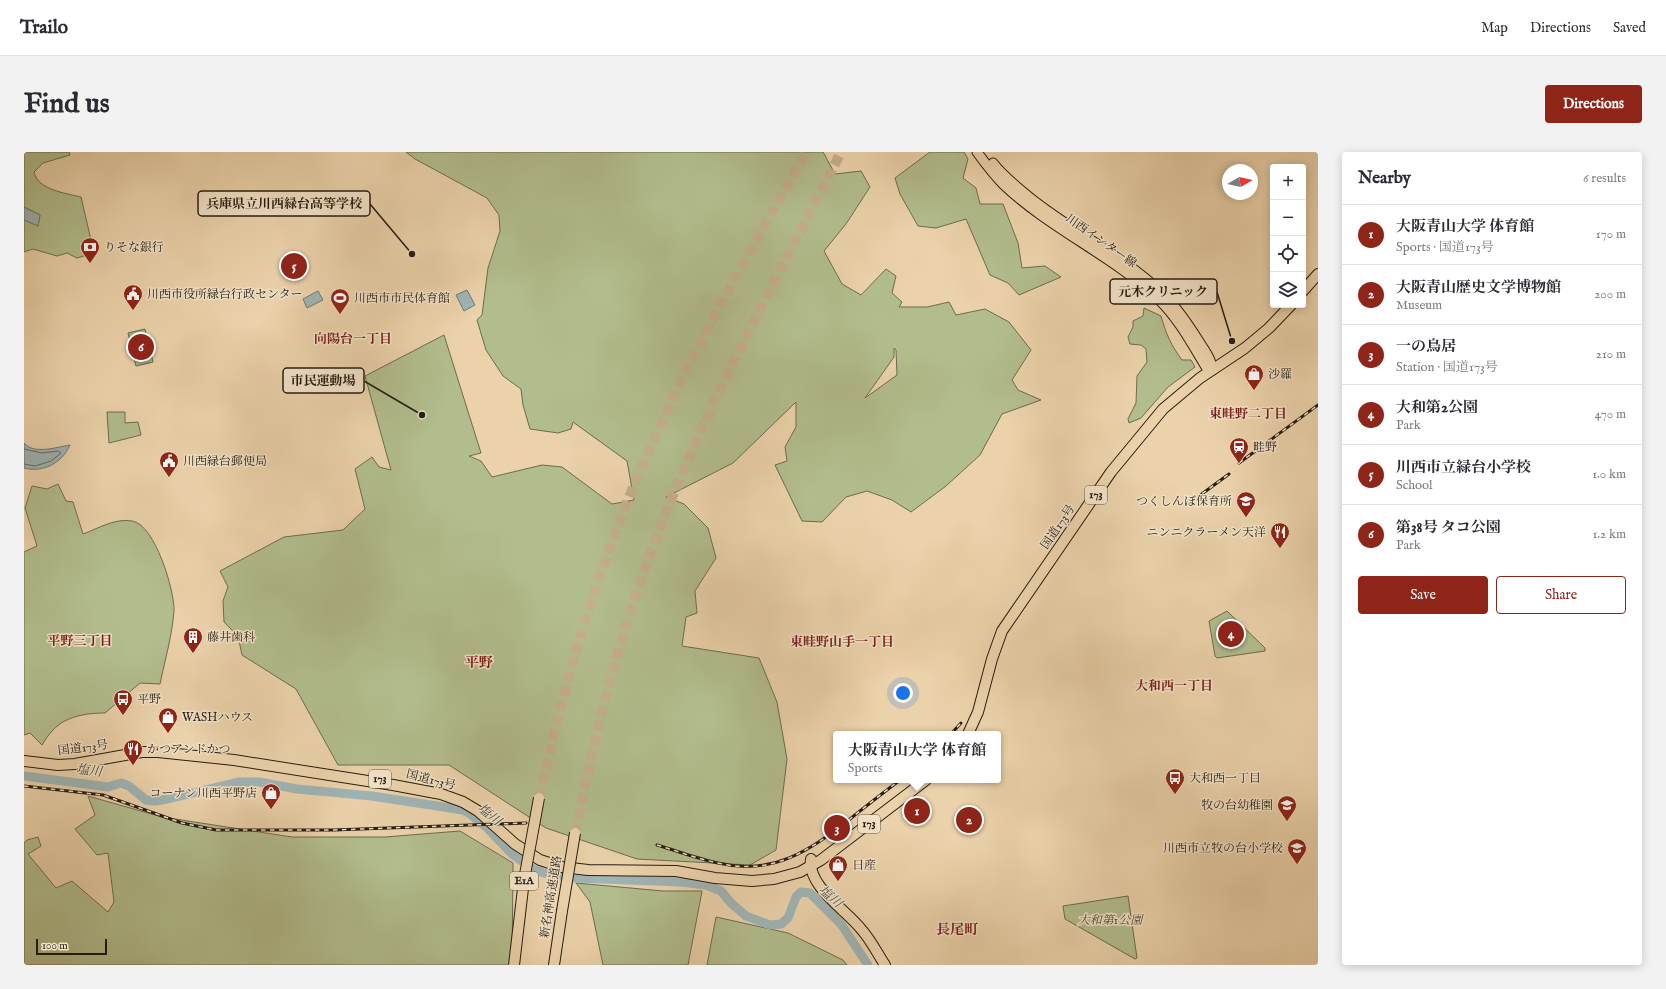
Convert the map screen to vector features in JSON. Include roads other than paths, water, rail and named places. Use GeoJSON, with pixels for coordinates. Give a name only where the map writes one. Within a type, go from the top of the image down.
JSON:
{"type":"FeatureCollection","features":[{"type":"Feature","properties":{"kind":"highway"},"geometry":{"type":"LineString","coordinates":[[1306,279],[1318,266]]}},
{"type":"Feature","properties":{"kind":"highway"},"geometry":{"type":"LineString","coordinates":[[1306,288],[1318,274]]}},
{"type":"Feature","properties":{"kind":"highway","name":"国道173号"},"geometry":{"type":"LineString","coordinates":[[964,731],[972,716],[990,646],[1000,623],[1127,442],[1172,392],[1249,338],[1280,308]]}},
{"type":"Feature","properties":{"kind":"highway","name":"国道173号"},"geometry":{"type":"LineString","coordinates":[[969,731],[978,712],[992,659],[1002,630],[1111,472],[1163,409],[1200,378],[1210,366],[1246,348],[1269,328],[1288,308]]}},
{"type":"Feature","properties":{"kind":"highway","name":"国道173号"},"geometry":{"type":"LineString","coordinates":[[24,756],[57,759],[75,758],[145,746],[178,747],[430,786],[461,795],[481,806],[518,840],[536,852],[556,861],[575,864],[663,864],[694,866],[727,873],[750,875],[771,874],[810,863],[827,856],[922,783]]}},
{"type":"Feature","properties":{"kind":"highway","name":"国道173号"},"geometry":{"type":"LineString","coordinates":[[24,760],[50,764],[75,764],[142,752],[158,752],[226,759],[393,785],[441,794],[463,802],[478,811],[515,844],[540,860],[562,867],[588,870],[676,871],[715,878],[752,881],[774,879],[800,872],[913,783]]}},
{"type":"Feature","properties":{"kind":"highway","name":"E1A"},"geometry":{"type":"LineString","coordinates":[[514,965],[524,880],[539,798]]}},
{"type":"Feature","properties":{"kind":"highway","name":"新名神高速道路"},"geometry":{"type":"LineString","coordinates":[[554,965],[575,833]]}},
{"type":"Feature","properties":{"kind":"highway"},"geometry":{"type":"LineString","coordinates":[[810,863],[816,882],[861,929],[885,965]]}},
{"type":"Feature","properties":{"kind":"main road","name":"川西インター線"},"geometry":{"type":"LineString","coordinates":[[977,152],[1004,185],[1033,208],[1106,255]]}},
{"type":"Feature","properties":{"kind":"main road","name":"川西インター線"},"geometry":{"type":"LineString","coordinates":[[984,152],[1011,182],[1034,201],[1147,285],[1169,311],[1210,366]]}},
{"type":"Feature","properties":{"kind":"water"},"geometry":{"type":"Polygon","coordinates":[[[24,207],[40,215],[38,226],[24,220],[24,207]]]}},
{"type":"Feature","properties":{"kind":"water"},"geometry":{"type":"Polygon","coordinates":[[[467,290],[475,305],[464,311],[456,295],[467,290]]]}},
{"type":"Feature","properties":{"kind":"water"},"geometry":{"type":"Polygon","coordinates":[[[318,291],[323,300],[307,308],[303,299],[318,291]]]}},
{"type":"Feature","properties":{"kind":"water"},"geometry":{"type":"Polygon","coordinates":[[[24,443],[28,447],[34,449],[46,449],[70,445],[67,451],[57,462],[45,468],[31,469],[24,468],[24,443]]]}},
{"type":"Feature","properties":{"kind":"waterway","name":"塩川"},"geometry":{"type":"LineString","coordinates":[[24,776],[108,787],[121,783],[129,786],[146,800],[155,801],[238,782],[259,782],[297,789],[372,796],[463,810],[486,827],[512,854],[533,869],[544,873],[575,878],[681,882],[706,885],[721,891],[731,903],[746,916],[770,925],[781,924],[788,918],[796,897],[801,892],[810,893],[841,924],[868,965]]}},
{"type":"Feature","properties":{"kind":"tunnel"},"geometry":{"type":"LineString","coordinates":[[539,798],[566,688],[598,580],[643,463],[686,372],[732,283],[807,152]]}},
{"type":"Feature","properties":{"kind":"tunnel"},"geometry":{"type":"LineString","coordinates":[[575,833],[591,759],[619,649],[655,541],[696,442],[742,344],[841,152]]}},
{"type":"Feature","properties":{"kind":"railway"},"geometry":{"type":"LineString","coordinates":[[1239,463],[1318,405]]}},
{"type":"Feature","properties":{"kind":"railway"},"geometry":{"type":"LineString","coordinates":[[1195,499],[1229,474]]}},
{"type":"Feature","properties":{"kind":"railway"},"geometry":{"type":"LineString","coordinates":[[954,731],[961,723]]}},
{"type":"Feature","properties":{"kind":"railway"},"geometry":{"type":"LineString","coordinates":[[657,845],[718,863],[738,866],[756,866],[773,863],[789,858],[820,841],[896,783]]}},
{"type":"Feature","properties":{"kind":"railway"},"geometry":{"type":"LineString","coordinates":[[24,786],[103,795],[182,823],[216,830],[334,830],[526,823]]}},
{"type":"Feature","properties":{"kind":"place","name":"兵庫県立川西緑台高等学校"},"geometry":{"type":"Point","coordinates":[412,254]}},
{"type":"Feature","properties":{"kind":"place","name":"りそな銀行"},"geometry":{"type":"Point","coordinates":[90,264]}},
{"type":"Feature","properties":{"kind":"place","name":"川西市立緑台小学校"},"geometry":{"type":"Point","coordinates":[294,266]}},
{"type":"Feature","properties":{"kind":"place","name":"川西市役所緑台行政センター"},"geometry":{"type":"Point","coordinates":[133,311]}},
{"type":"Feature","properties":{"kind":"place","name":"川西市市民体育館"},"geometry":{"type":"Point","coordinates":[340,315]}},
{"type":"Feature","properties":{"kind":"place","name":"元木クリニック"},"geometry":{"type":"Point","coordinates":[1232,341]}},
{"type":"Feature","properties":{"kind":"place","name":"第38号 タコ公園"},"geometry":{"type":"Point","coordinates":[141,347]}},
{"type":"Feature","properties":{"kind":"place","name":"沙羅"},"geometry":{"type":"Point","coordinates":[1254,391]}},
{"type":"Feature","properties":{"kind":"place","name":"市民運動場"},"geometry":{"type":"Point","coordinates":[422,415]}},
{"type":"Feature","properties":{"kind":"place","name":"畦野"},"geometry":{"type":"Point","coordinates":[1239,464]}},
{"type":"Feature","properties":{"kind":"place","name":"川西緑台郵便局"},"geometry":{"type":"Point","coordinates":[169,478]}},
{"type":"Feature","properties":{"kind":"place","name":"つくしんぼ保育所"},"geometry":{"type":"Point","coordinates":[1246,518]}},
{"type":"Feature","properties":{"kind":"place","name":"ニンニクラーメン天洋"},"geometry":{"type":"Point","coordinates":[1280,549]}},
{"type":"Feature","properties":{"kind":"place","name":"大和第2公園"},"geometry":{"type":"Point","coordinates":[1231,634]}},
{"type":"Feature","properties":{"kind":"place","name":"藤井歯科"},"geometry":{"type":"Point","coordinates":[193,654]}},
{"type":"Feature","properties":{"kind":"place","name":"平野"},"geometry":{"type":"Point","coordinates":[123,716]}},
{"type":"Feature","properties":{"kind":"place","name":"WASHハウス"},"geometry":{"type":"Point","coordinates":[168,734]}},
{"type":"Feature","properties":{"kind":"place","name":"かつアンドかつ"},"geometry":{"type":"Point","coordinates":[133,766]}},
{"type":"Feature","properties":{"kind":"place","name":"大和西一丁目"},"geometry":{"type":"Point","coordinates":[1175,795]}},
{"type":"Feature","properties":{"kind":"place","name":"コーナン川西平野店"},"geometry":{"type":"Point","coordinates":[271,810]}},
{"type":"Feature","properties":{"kind":"place","name":"大阪青山大学 体育館"},"geometry":{"type":"Point","coordinates":[917,811]}},
{"type":"Feature","properties":{"kind":"place","name":"大阪青山歴史文学博物館"},"geometry":{"type":"Point","coordinates":[969,820]}},
{"type":"Feature","properties":{"kind":"place","name":"牧の台幼稚園"},"geometry":{"type":"Point","coordinates":[1287,822]}},
{"type":"Feature","properties":{"kind":"place","name":"一の鳥居"},"geometry":{"type":"Point","coordinates":[837,828]}},
{"type":"Feature","properties":{"kind":"place","name":"川西市立牧の台小学校"},"geometry":{"type":"Point","coordinates":[1297,865]}},
{"type":"Feature","properties":{"kind":"place","name":"日産"},"geometry":{"type":"Point","coordinates":[838,882]}},
{"type":"Feature","properties":{"kind":"district","name":"向陽台一丁目"},"geometry":{"type":"Point","coordinates":[353,339]}},
{"type":"Feature","properties":{"kind":"district","name":"東畦野二丁目"},"geometry":{"type":"Point","coordinates":[1248,414]}},
{"type":"Feature","properties":{"kind":"district","name":"平野三丁目"},"geometry":{"type":"Point","coordinates":[80,641]}},
{"type":"Feature","properties":{"kind":"district","name":"東畦野山手一丁目"},"geometry":{"type":"Point","coordinates":[842,642]}},
{"type":"Feature","properties":{"kind":"district","name":"平野"},"geometry":{"type":"Point","coordinates":[479,663]}},
{"type":"Feature","properties":{"kind":"district","name":"大和西一丁目"},"geometry":{"type":"Point","coordinates":[1174,686]}},
{"type":"Feature","properties":{"kind":"district","name":"長尾町"},"geometry":{"type":"Point","coordinates":[957,930]}},
{"type":"Feature","properties":{"kind":"park label","name":"大和第1公園"},"geometry":{"type":"Point","coordinates":[1110,920]}}]}
